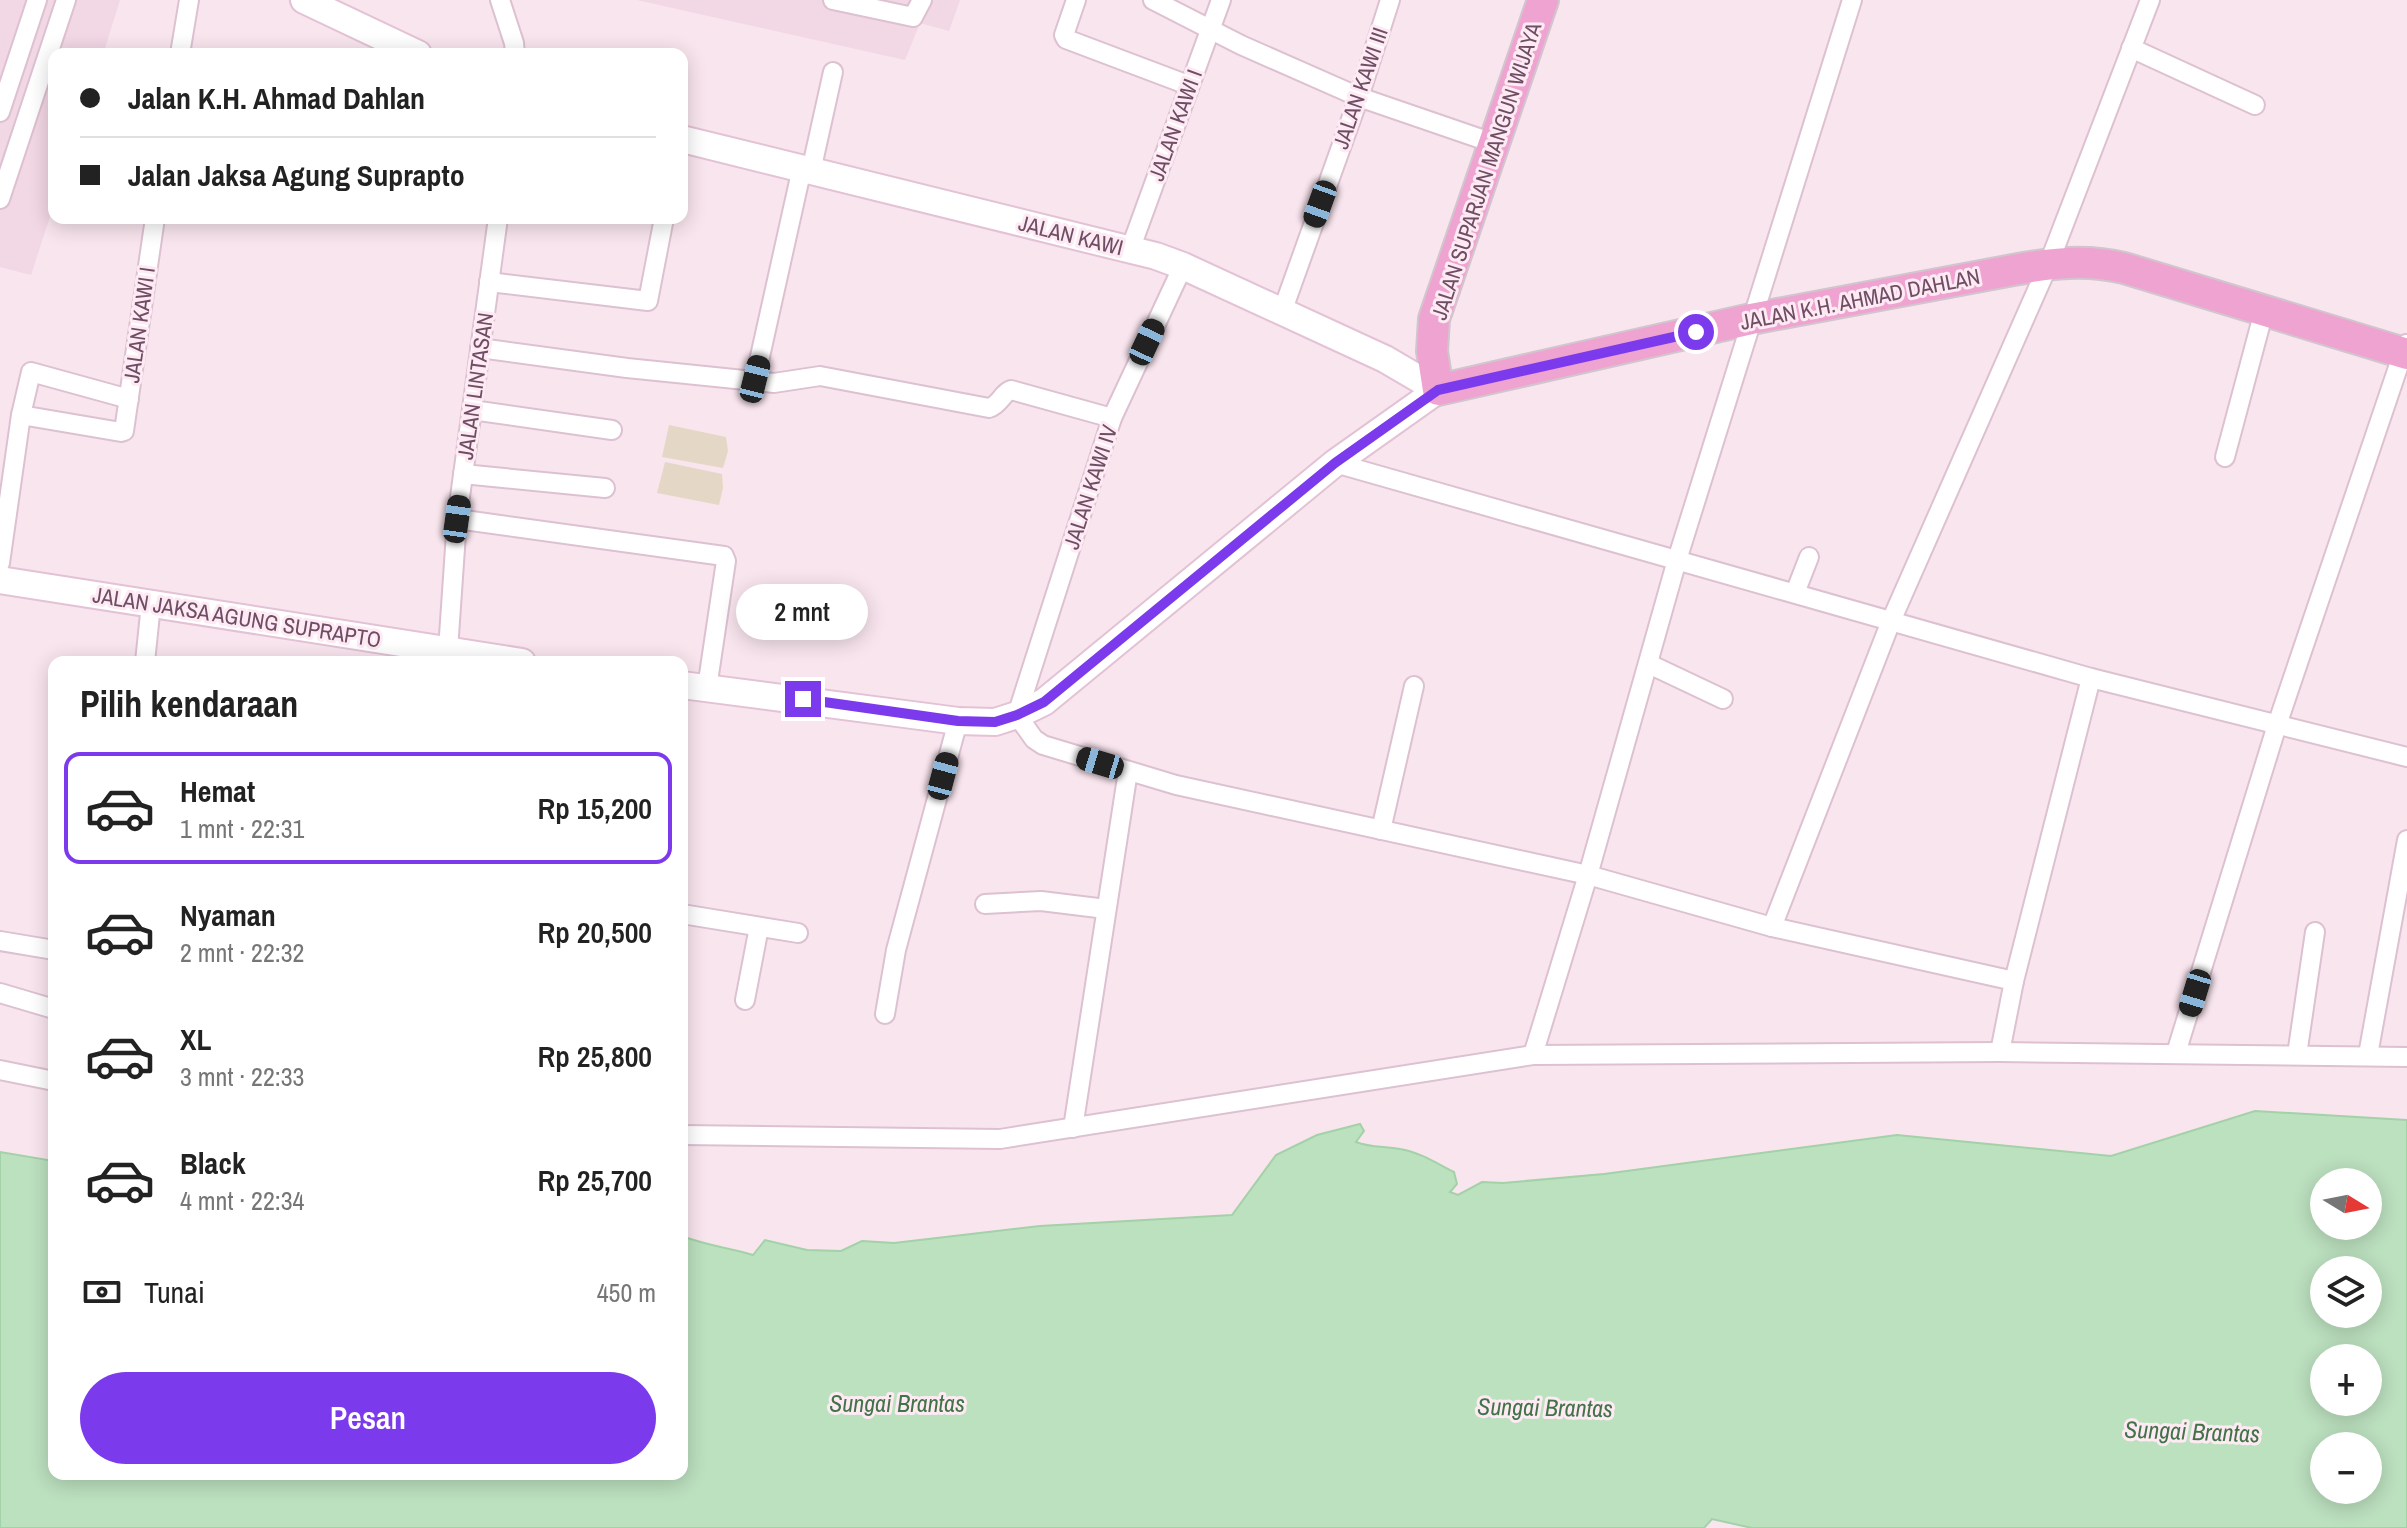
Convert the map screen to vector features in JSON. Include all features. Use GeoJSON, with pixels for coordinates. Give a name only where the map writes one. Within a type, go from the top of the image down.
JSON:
{"type":"FeatureCollection","features":[{"type":"Feature","properties":{"kind":"highway","name":"JALAN SUPARJAN MANGUN WIJAYA"},"geometry":{"type":"LineString","coordinates":[[1438,390],[1432,351],[1434,319],[1543,0]]}},
{"type":"Feature","properties":{"kind":"highway","name":"JALAN K.H. AHMAD DAHLAN"},"geometry":{"type":"LineString","coordinates":[[1438,390],[1751,319],[2049,263],[2083,261],[2106,264],[2406,349]]}},
{"type":"Feature","properties":{"kind":"main road"},"geometry":{"type":"LineString","coordinates":[[304,0],[405,48]]}},
{"type":"Feature","properties":{"kind":"main road","name":"JALAN KAWI"},"geometry":{"type":"LineString","coordinates":[[688,140],[1130,250],[1183,266],[1385,359],[1438,390]]}},
{"type":"Feature","properties":{"kind":"main road","name":"JALAN K.H. AHMAD DAHLAN"},"geometry":{"type":"LineString","coordinates":[[695,686],[958,721],[995,722],[1017,715],[1044,702],[1335,463],[1438,390]]}},
{"type":"Feature","properties":{"kind":"main road","name":"JALAN JAKSA AGUNG SUPRAPTO"},"geometry":{"type":"LineString","coordinates":[[0,580],[485,656]]}},
{"type":"Feature","properties":{"kind":"street"},"geometry":{"type":"LineString","coordinates":[[0,112],[37,0]]}},
{"type":"Feature","properties":{"kind":"street"},"geometry":{"type":"LineString","coordinates":[[50,48],[66,0]]}},
{"type":"Feature","properties":{"kind":"street"},"geometry":{"type":"LineString","coordinates":[[181,48],[189,0]]}},
{"type":"Feature","properties":{"kind":"street"},"geometry":{"type":"LineString","coordinates":[[500,0],[514,48]]}},
{"type":"Feature","properties":{"kind":"street"},"geometry":{"type":"LineString","coordinates":[[843,1],[913,17],[922,0]]}},
{"type":"Feature","properties":{"kind":"street"},"geometry":{"type":"LineString","coordinates":[[1076,0],[1064,35],[1066,39],[1188,85]]}},
{"type":"Feature","properties":{"kind":"street"},"geometry":{"type":"LineString","coordinates":[[1153,0],[1241,45],[1359,97],[1493,143]]}},
{"type":"Feature","properties":{"kind":"street","name":"JALAN KAWI I"},"geometry":{"type":"LineString","coordinates":[[1130,250],[1221,0]]}},
{"type":"Feature","properties":{"kind":"street","name":"JALAN KAWI III"},"geometry":{"type":"LineString","coordinates":[[1282,312],[1359,97],[1390,0]]}},
{"type":"Feature","properties":{"kind":"street"},"geometry":{"type":"LineString","coordinates":[[1533,1055],[1588,875],[1677,560],[1852,0]]}},
{"type":"Feature","properties":{"kind":"street"},"geometry":{"type":"LineString","coordinates":[[1772,927],[1891,621],[2049,263],[2150,0]]}},
{"type":"Feature","properties":{"kind":"street"},"geometry":{"type":"LineString","coordinates":[[2131,48],[2255,105]]}},
{"type":"Feature","properties":{"kind":"street"},"geometry":{"type":"LineString","coordinates":[[0,199],[48,54]]}},
{"type":"Feature","properties":{"kind":"street"},"geometry":{"type":"LineString","coordinates":[[755,379],[833,72]]}},
{"type":"Feature","properties":{"kind":"street","name":"JALAN KAWI I"},"geometry":{"type":"LineString","coordinates":[[21,415],[124,432],[154,224]]}},
{"type":"Feature","properties":{"kind":"street","name":"JALAN LINTASAN"},"geometry":{"type":"LineString","coordinates":[[448,650],[457,519],[497,224]]}},
{"type":"Feature","properties":{"kind":"street"},"geometry":{"type":"LineString","coordinates":[[489,282],[648,301],[663,224]]}},
{"type":"Feature","properties":{"kind":"street","name":"JALAN KAWI IV"},"geometry":{"type":"LineString","coordinates":[[1017,715],[1112,418],[1183,266]]}},
{"type":"Feature","properties":{"kind":"street"},"geometry":{"type":"LineString","coordinates":[[2225,457],[2264,311]]}},
{"type":"Feature","properties":{"kind":"street"},"geometry":{"type":"LineString","coordinates":[[480,348],[627,368],[784,382],[820,376],[989,408],[1011,390],[1112,418]]}},
{"type":"Feature","properties":{"kind":"street"},"geometry":{"type":"LineString","coordinates":[[2176,1053],[2277,725],[2406,349]]}},
{"type":"Feature","properties":{"kind":"street"},"geometry":{"type":"LineString","coordinates":[[0,563],[21,415],[31,372],[129,399]]}},
{"type":"Feature","properties":{"kind":"street"},"geometry":{"type":"LineString","coordinates":[[472,410],[612,430]]}},
{"type":"Feature","properties":{"kind":"street"},"geometry":{"type":"LineString","coordinates":[[1335,463],[2091,678],[2407,757]]}},
{"type":"Feature","properties":{"kind":"street"},"geometry":{"type":"LineString","coordinates":[[463,474],[605,488]]}},
{"type":"Feature","properties":{"kind":"street"},"geometry":{"type":"LineString","coordinates":[[457,519],[724,556],[726,561],[695,686]]}},
{"type":"Feature","properties":{"kind":"street"},"geometry":{"type":"LineString","coordinates":[[1795,593],[1809,557]]}},
{"type":"Feature","properties":{"kind":"street"},"geometry":{"type":"LineString","coordinates":[[146,656],[151,604]]}},
{"type":"Feature","properties":{"kind":"street"},"geometry":{"type":"LineString","coordinates":[[1649,664],[1723,699]]}},
{"type":"Feature","properties":{"kind":"street"},"geometry":{"type":"LineString","coordinates":[[2000,1052],[2014,981],[2091,678]]}},
{"type":"Feature","properties":{"kind":"street"},"geometry":{"type":"LineString","coordinates":[[1381,830],[1414,686]]}},
{"type":"Feature","properties":{"kind":"street"},"geometry":{"type":"LineString","coordinates":[[1017,715],[1034,739],[1043,745],[1176,785],[1588,875],[1772,927],[2014,981]]}},
{"type":"Feature","properties":{"kind":"street"},"geometry":{"type":"LineString","coordinates":[[885,1014],[896,950],[958,721]]}},
{"type":"Feature","properties":{"kind":"street"},"geometry":{"type":"LineString","coordinates":[[1073,1128],[1128,771]]}},
{"type":"Feature","properties":{"kind":"street"},"geometry":{"type":"LineString","coordinates":[[2368,1055],[2407,840]]}},
{"type":"Feature","properties":{"kind":"street"},"geometry":{"type":"LineString","coordinates":[[985,904],[1041,901],[1106,909]]}},
{"type":"Feature","properties":{"kind":"street"},"geometry":{"type":"LineString","coordinates":[[688,915],[798,933]]}},
{"type":"Feature","properties":{"kind":"street"},"geometry":{"type":"LineString","coordinates":[[745,1000],[759,927]]}},
{"type":"Feature","properties":{"kind":"street"},"geometry":{"type":"LineString","coordinates":[[2297,1055],[2315,932]]}},
{"type":"Feature","properties":{"kind":"street"},"geometry":{"type":"LineString","coordinates":[[0,941],[48,949]]}},
{"type":"Feature","properties":{"kind":"street"},"geometry":{"type":"LineString","coordinates":[[0,993],[48,1007]]}},
{"type":"Feature","properties":{"kind":"street"},"geometry":{"type":"LineString","coordinates":[[688,1135],[1000,1139],[1533,1055],[2000,1052],[2407,1057]]}},
{"type":"Feature","properties":{"kind":"street"},"geometry":{"type":"LineString","coordinates":[[0,1070],[48,1080]]}},
{"type":"Feature","properties":{"kind":"shaded area"},"geometry":{"type":"Polygon","coordinates":[[[0,0],[120,0],[105,48],[48,48],[48,223],[31,275],[0,267],[0,0]]]}},
{"type":"Feature","properties":{"kind":"shaded area"},"geometry":{"type":"Polygon","coordinates":[[[637,0],[960,0],[949,31],[920,23],[905,60],[637,0]]]}},
{"type":"Feature","properties":{"kind":"shaded area"},"geometry":{"type":"Polygon","coordinates":[[[669,425],[726,437],[728,451],[723,468],[662,457],[669,425]]]}},
{"type":"Feature","properties":{"kind":"shaded area"},"geometry":{"type":"Polygon","coordinates":[[[665,462],[722,474],[719,505],[657,493],[665,462]]]}},
{"type":"Feature","properties":{"kind":"water","name":"Sungai Brantas"},"geometry":{"type":"Polygon","coordinates":[[[2255,1111],[2407,1120],[2407,1528],[1752,1528],[1712,1519],[1704,1528],[0,1528],[0,1152],[48,1160],[48,1480],[688,1480],[688,1238],[753,1255],[765,1240],[807,1250],[841,1251],[862,1241],[894,1243],[1040,1226],[1232,1215],[1276,1155],[1317,1135],[1360,1124],[1364,1131],[1356,1142],[1407,1151],[1435,1162],[1454,1172],[1457,1184],[1450,1192],[1458,1195],[1482,1182],[1604,1174],[1897,1135],[2111,1156],[2255,1111]]]}},
{"type":"Feature","properties":{"kind":"route"},"geometry":{"type":"LineString","coordinates":[[803,699],[958,721],[995,722],[1017,715],[1044,702],[1335,463],[1438,390],[1696,332]]}}]}
